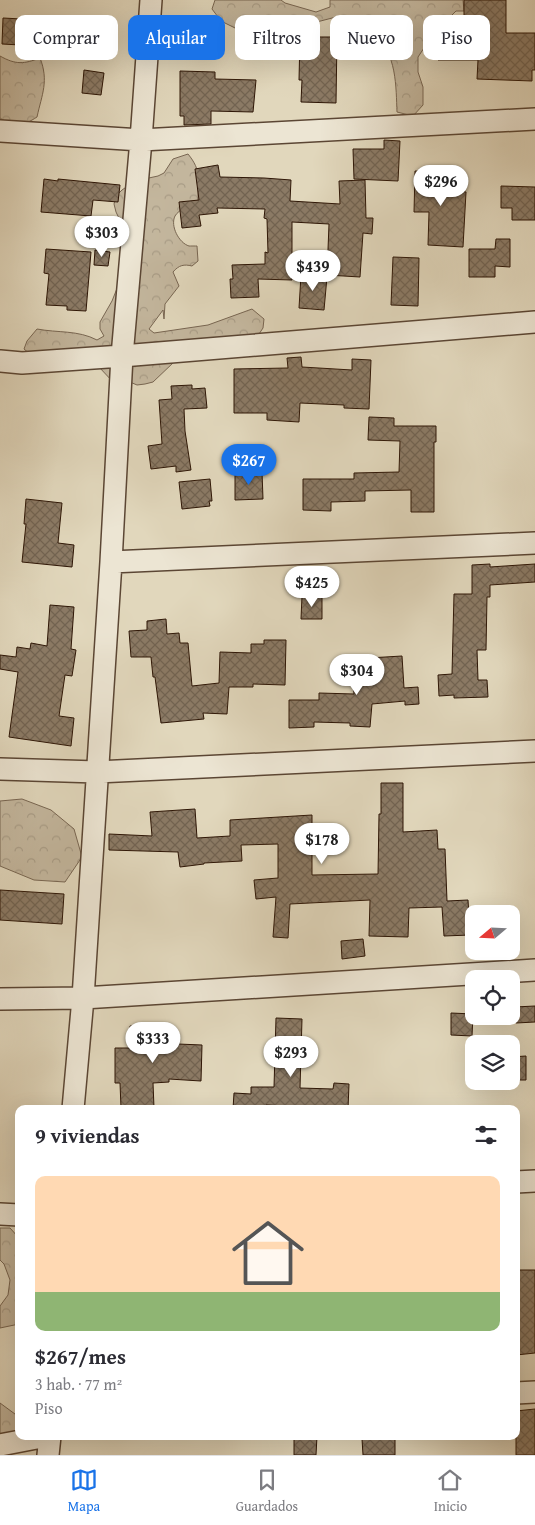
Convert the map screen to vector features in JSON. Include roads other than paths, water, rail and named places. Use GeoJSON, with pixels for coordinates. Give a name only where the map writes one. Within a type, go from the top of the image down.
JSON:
{"type":"FeatureCollection","features":[{"type":"Feature","properties":{"kind":"street"},"geometry":{"type":"LineString","coordinates":[[72,1105],[83,998],[111,562],[122,356],[151,0]]}},
{"type":"Feature","properties":{"kind":"street"},"geometry":{"type":"LineString","coordinates":[[0,131],[141,140],[535,119]]}},
{"type":"Feature","properties":{"kind":"street"},"geometry":{"type":"LineString","coordinates":[[0,361],[22,363],[122,356],[535,322]]}},
{"type":"Feature","properties":{"kind":"street"},"geometry":{"type":"LineString","coordinates":[[111,562],[535,543]]}},
{"type":"Feature","properties":{"kind":"street"},"geometry":{"type":"LineString","coordinates":[[0,769],[97,772],[535,751]]}},
{"type":"Feature","properties":{"kind":"street"},"geometry":{"type":"LineString","coordinates":[[0,999],[83,998],[535,970]]}},
{"type":"Feature","properties":{"kind":"street"},"geometry":{"type":"LineString","coordinates":[[520,1182],[535,1181]]}},
{"type":"Feature","properties":{"kind":"street"},"geometry":{"type":"LineString","coordinates":[[0,1214],[15,1215]]}},
{"type":"Feature","properties":{"kind":"street"},"geometry":{"type":"LineString","coordinates":[[520,1393],[535,1392]]}},
{"type":"Feature","properties":{"kind":"street"},"geometry":{"type":"LineString","coordinates":[[0,1445],[27,1440]]}},
{"type":"Feature","properties":{"kind":"street"},"geometry":{"type":"LineString","coordinates":[[48,1440],[48,1455]]}}]}
